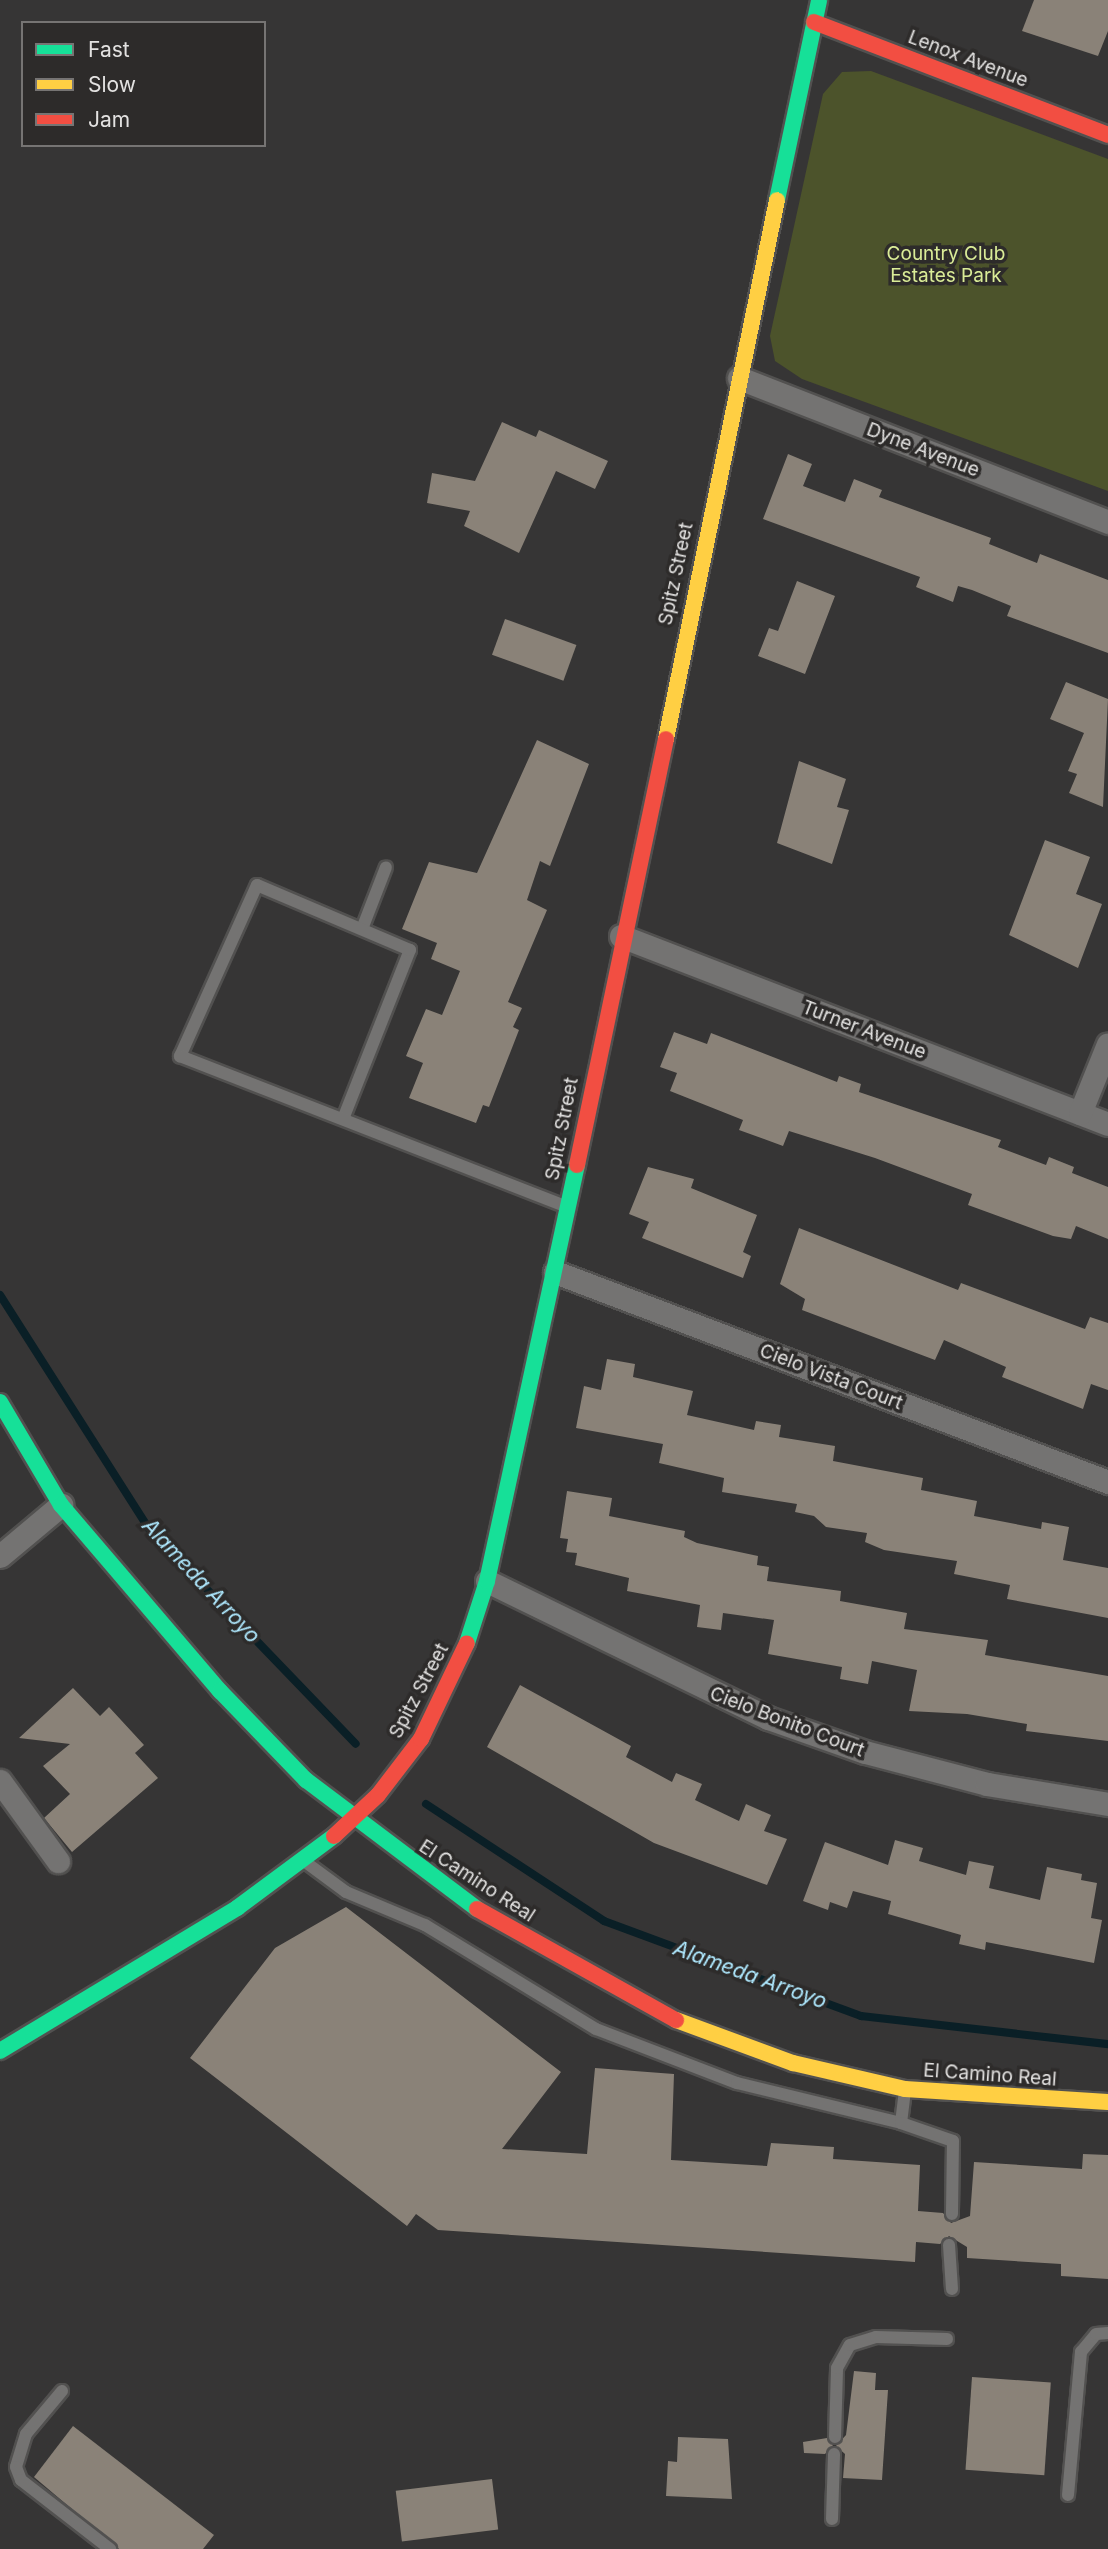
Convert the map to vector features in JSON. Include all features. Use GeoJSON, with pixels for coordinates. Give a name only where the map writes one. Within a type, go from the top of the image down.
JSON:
{"type":"FeatureCollection","features":[{"type":"Feature","properties":{"kind":"street","name":"Spitz Street"},"geometry":{"type":"LineString","coordinates":[[0,2051],[119,1982],[304,1861],[352,1818],[421,1739],[461,1662],[487,1581],[555,1272],[621,936],[819,0]]}},
{"type":"Feature","properties":{"kind":"street","name":"Lenox Avenue"},"geometry":{"type":"LineString","coordinates":[[814,22],[1108,135]]}},
{"type":"Feature","properties":{"kind":"street","name":"Dyne Avenue"},"geometry":{"type":"LineString","coordinates":[[739,378],[1108,522]]}},
{"type":"Feature","properties":{"kind":"street","name":"Turner Avenue"},"geometry":{"type":"LineString","coordinates":[[621,936],[1108,1124]]}},
{"type":"Feature","properties":{"kind":"street"},"geometry":{"type":"LineString","coordinates":[[1080,1113],[1108,1044]]}},
{"type":"Feature","properties":{"kind":"street","name":"Cielo Vista Court"},"geometry":{"type":"LineString","coordinates":[[555,1272],[1108,1482]]}},
{"type":"Feature","properties":{"kind":"street","name":"El Camino Real"},"geometry":{"type":"LineString","coordinates":[[0,1402],[61,1505],[220,1691],[352,1818],[491,1919],[682,2023],[793,2063],[905,2090],[1108,2102]]}},
{"type":"Feature","properties":{"kind":"street"},"geometry":{"type":"LineString","coordinates":[[0,1556],[61,1505]]}},
{"type":"Feature","properties":{"kind":"street","name":"Cielo Bonito Court"},"geometry":{"type":"LineString","coordinates":[[487,1581],[768,1718],[865,1752],[987,1784],[1108,1804]]}},
{"type":"Feature","properties":{"kind":"street"},"geometry":{"type":"LineString","coordinates":[[0,1781],[58,1861]]}},
{"type":"Feature","properties":{"kind":"lane"},"geometry":{"type":"LineString","coordinates":[[362,929],[386,867]]}},
{"type":"Feature","properties":{"kind":"lane"},"geometry":{"type":"LineString","coordinates":[[343,1119],[410,950],[257,885],[180,1056],[568,1207]]}},
{"type":"Feature","properties":{"kind":"lane"},"geometry":{"type":"LineString","coordinates":[[304,1861],[346,1892],[425,1924],[596,2029],[737,2083],[901,2123],[953,2141],[951,2214]]}},
{"type":"Feature","properties":{"kind":"lane"},"geometry":{"type":"LineString","coordinates":[[901,2123],[905,2090]]}},
{"type":"Feature","properties":{"kind":"lane"},"geometry":{"type":"LineString","coordinates":[[949,2245],[952,2289]]}},
{"type":"Feature","properties":{"kind":"lane"},"geometry":{"type":"LineString","coordinates":[[1068,2495],[1081,2352],[1096,2334],[1108,2333]]}},
{"type":"Feature","properties":{"kind":"lane"},"geometry":{"type":"LineString","coordinates":[[835,2437],[837,2368],[850,2345],[876,2337],[947,2339]]}},
{"type":"Feature","properties":{"kind":"lane"},"geometry":{"type":"LineString","coordinates":[[62,2391],[26,2434],[16,2467],[21,2480],[110,2549]]}},
{"type":"Feature","properties":{"kind":"lane"},"geometry":{"type":"LineString","coordinates":[[832,2519],[834,2454]]}},
{"type":"Feature","properties":{"kind":"green space","name":"Country Club Estates Park"},"geometry":{"type":"Polygon","coordinates":[[[871,71],[1108,159],[1108,491],[802,379],[775,361],[770,336],[823,94],[842,72],[871,71]]]}},
{"type":"Feature","properties":{"kind":"building"},"geometry":{"type":"Polygon","coordinates":[[[1034,0],[1108,0],[1108,31],[1098,56],[1022,31],[1034,0]]]}},
{"type":"Feature","properties":{"kind":"building"},"geometry":{"type":"Polygon","coordinates":[[[502,422],[536,437],[539,430],[608,461],[595,489],[556,471],[519,553],[464,526],[470,511],[427,503],[432,473],[475,481],[502,422]]]}},
{"type":"Feature","properties":{"kind":"building"},"geometry":{"type":"Polygon","coordinates":[[[788,454],[812,464],[803,486],[845,502],[854,479],[882,490],[879,497],[991,538],[989,544],[1037,563],[1040,554],[1108,580],[1108,653],[1007,616],[1011,606],[972,590],[958,586],[953,602],[916,587],[920,577],[763,519],[788,454]]]}},
{"type":"Feature","properties":{"kind":"building"},"geometry":{"type":"Polygon","coordinates":[[[797,581],[835,596],[805,674],[758,656],[769,628],[778,631],[797,581]]]}},
{"type":"Feature","properties":{"kind":"building"},"geometry":{"type":"Polygon","coordinates":[[[505,619],[576,645],[563,681],[492,655],[505,619]]]}},
{"type":"Feature","properties":{"kind":"building"},"geometry":{"type":"Polygon","coordinates":[[[1066,682],[1108,699],[1103,807],[1069,793],[1077,774],[1068,771],[1084,733],[1050,719],[1066,682]]]}},
{"type":"Feature","properties":{"kind":"building"},"geometry":{"type":"Polygon","coordinates":[[[537,740],[589,764],[550,866],[540,861],[527,900],[547,910],[508,1002],[522,1008],[513,1027],[519,1030],[489,1107],[483,1105],[476,1123],[409,1098],[423,1063],[406,1056],[426,1009],[442,1015],[460,971],[431,959],[437,943],[402,929],[429,862],[477,873],[537,740]]]}},
{"type":"Feature","properties":{"kind":"building"},"geometry":{"type":"Polygon","coordinates":[[[799,761],[846,779],[837,807],[849,810],[832,864],[777,843],[799,761]]]}},
{"type":"Feature","properties":{"kind":"building"},"geometry":{"type":"Polygon","coordinates":[[[1045,840],[1090,857],[1076,894],[1102,904],[1078,968],[1009,935],[1045,840]]]}},
{"type":"Feature","properties":{"kind":"building"},"geometry":{"type":"Polygon","coordinates":[[[674,1032],[707,1044],[711,1033],[837,1082],[839,1076],[861,1084],[859,1092],[1001,1140],[998,1147],[1046,1165],[1049,1157],[1074,1167],[1072,1173],[1108,1187],[1108,1239],[1076,1226],[1071,1239],[1053,1236],[968,1205],[972,1194],[875,1158],[789,1131],[783,1146],[739,1130],[743,1120],[670,1091],[677,1073],[660,1067],[674,1032]]]}},
{"type":"Feature","properties":{"kind":"building"},"geometry":{"type":"Polygon","coordinates":[[[648,1167],[694,1179],[691,1188],[757,1215],[743,1252],[751,1256],[743,1278],[642,1238],[649,1222],[629,1214],[648,1167]]]}},
{"type":"Feature","properties":{"kind":"building"},"geometry":{"type":"Polygon","coordinates":[[[799,1228],[958,1290],[961,1283],[1085,1329],[1090,1317],[1108,1323],[1108,1390],[1091,1384],[1083,1409],[1002,1377],[1006,1367],[944,1340],[935,1360],[802,1310],[805,1299],[780,1284],[799,1228]]]}},
{"type":"Feature","properties":{"kind":"building"},"geometry":{"type":"Polygon","coordinates":[[[607,1359],[635,1364],[633,1377],[693,1391],[687,1415],[754,1430],[756,1421],[781,1425],[779,1437],[835,1446],[833,1461],[923,1478],[921,1490],[977,1501],[974,1516],[1041,1529],[1042,1522],[1069,1527],[1063,1560],[1108,1568],[1108,1618],[1007,1599],[1010,1585],[954,1574],[957,1561],[884,1550],[865,1542],[867,1533],[826,1527],[814,1516],[795,1512],[797,1504],[722,1492],[724,1478],[659,1463],[663,1444],[576,1428],[584,1386],[601,1390],[607,1359]]]}},
{"type":"Feature","properties":{"kind":"building"},"geometry":{"type":"Polygon","coordinates":[[[567,1491],[612,1498],[609,1516],[685,1531],[684,1537],[697,1543],[758,1556],[757,1565],[769,1567],[767,1581],[841,1591],[840,1601],[907,1613],[904,1629],[988,1640],[985,1655],[1108,1676],[1108,1741],[1026,1731],[1027,1724],[967,1714],[909,1711],[917,1670],[872,1661],[868,1684],[840,1679],[842,1667],[768,1654],[774,1620],[723,1613],[721,1630],[697,1627],[700,1605],[627,1591],[629,1578],[575,1565],[577,1553],[566,1552],[568,1539],[560,1538],[567,1491]]]}},
{"type":"Feature","properties":{"kind":"building"},"geometry":{"type":"Polygon","coordinates":[[[520,1685],[631,1746],[626,1757],[672,1782],[676,1773],[702,1784],[695,1800],[739,1821],[746,1804],[771,1815],[764,1831],[787,1839],[767,1885],[654,1843],[487,1747],[520,1685]]]}},
{"type":"Feature","properties":{"kind":"building"},"geometry":{"type":"Polygon","coordinates":[[[73,1688],[100,1716],[109,1707],[144,1745],[135,1753],[158,1778],[72,1852],[44,1818],[70,1794],[43,1766],[70,1744],[19,1738],[73,1688]]]}},
{"type":"Feature","properties":{"kind":"building"},"geometry":{"type":"Polygon","coordinates":[[[895,1840],[923,1848],[919,1861],[966,1875],[969,1861],[994,1866],[989,1888],[1040,1900],[1047,1867],[1082,1874],[1081,1880],[1097,1883],[1091,1918],[1102,1920],[1094,1963],[986,1942],[985,1950],[959,1944],[961,1935],[888,1914],[891,1901],[853,1891],[847,1908],[830,1902],[828,1910],[803,1901],[825,1842],[888,1865],[895,1840]]]}},
{"type":"Feature","properties":{"kind":"building"},"geometry":{"type":"Polygon","coordinates":[[[346,1907],[561,2072],[502,2149],[587,2154],[595,2068],[674,2074],[671,2160],[767,2166],[771,2143],[834,2147],[833,2159],[920,2165],[918,2211],[943,2213],[951,2223],[970,2216],[974,2162],[1082,2169],[1083,2154],[1108,2155],[1108,2279],[1061,2276],[1061,2264],[967,2258],[967,2247],[949,2236],[940,2244],[916,2242],[915,2262],[438,2230],[416,2214],[407,2226],[190,2058],[275,1948],[346,1907]]]}},
{"type":"Feature","properties":{"kind":"building"},"geometry":{"type":"Polygon","coordinates":[[[854,2371],[876,2373],[875,2390],[888,2390],[882,2480],[843,2478],[845,2454],[836,2446],[846,2435],[854,2371]]]}},
{"type":"Feature","properties":{"kind":"building"},"geometry":{"type":"Polygon","coordinates":[[[972,2377],[1051,2383],[1044,2475],[966,2470],[972,2377]]]}},
{"type":"Feature","properties":{"kind":"building"},"geometry":{"type":"Polygon","coordinates":[[[73,2426],[214,2535],[203,2549],[119,2549],[34,2477],[73,2426]]]}},
{"type":"Feature","properties":{"kind":"building"},"geometry":{"type":"Polygon","coordinates":[[[678,2437],[728,2439],[732,2499],[666,2496],[668,2461],[677,2462],[678,2437]]]}},
{"type":"Feature","properties":{"kind":"building"},"geometry":{"type":"Polygon","coordinates":[[[827,2438],[833,2445],[825,2454],[804,2453],[803,2442],[827,2438]]]}},
{"type":"Feature","properties":{"kind":"building"},"geometry":{"type":"Polygon","coordinates":[[[492,2479],[498,2530],[402,2541],[396,2491],[492,2479]]]}},
{"type":"Feature","properties":{"kind":"waterway","name":"Alameda Arroyo"},"geometry":{"type":"LineString","coordinates":[[0,1295],[149,1529],[356,1744]]}},
{"type":"Feature","properties":{"kind":"waterway","name":"Alameda Arroyo"},"geometry":{"type":"LineString","coordinates":[[426,1804],[604,1921],[861,2016],[1108,2044]]}},
{"type":"Feature","properties":{"kind":"traffic: fast"},"geometry":{"type":"LineString","coordinates":[[777,200],[819,0]]}},
{"type":"Feature","properties":{"kind":"traffic: fast"},"geometry":{"type":"LineString","coordinates":[[467,1643],[487,1581],[577,1165]]}},
{"type":"Feature","properties":{"kind":"traffic: fast"},"geometry":{"type":"LineString","coordinates":[[0,1402],[61,1505],[220,1691],[306,1780],[477,1909]]}},
{"type":"Feature","properties":{"kind":"traffic: fast"},"geometry":{"type":"LineString","coordinates":[[0,2051],[237,1908],[334,1836]]}},
{"type":"Feature","properties":{"kind":"traffic: slow"},"geometry":{"type":"LineString","coordinates":[[666,739],[777,200]]}},
{"type":"Feature","properties":{"kind":"traffic: slow"},"geometry":{"type":"LineString","coordinates":[[676,2020],[793,2063],[905,2089],[1108,2102]]}},
{"type":"Feature","properties":{"kind":"traffic: jam"},"geometry":{"type":"LineString","coordinates":[[814,22],[1108,135]]}},
{"type":"Feature","properties":{"kind":"traffic: jam"},"geometry":{"type":"LineString","coordinates":[[577,1165],[666,739]]}},
{"type":"Feature","properties":{"kind":"traffic: jam"},"geometry":{"type":"LineString","coordinates":[[334,1836],[378,1795],[421,1739],[467,1643]]}},
{"type":"Feature","properties":{"kind":"traffic: jam"},"geometry":{"type":"LineString","coordinates":[[477,1909],[676,2020]]}}]}
